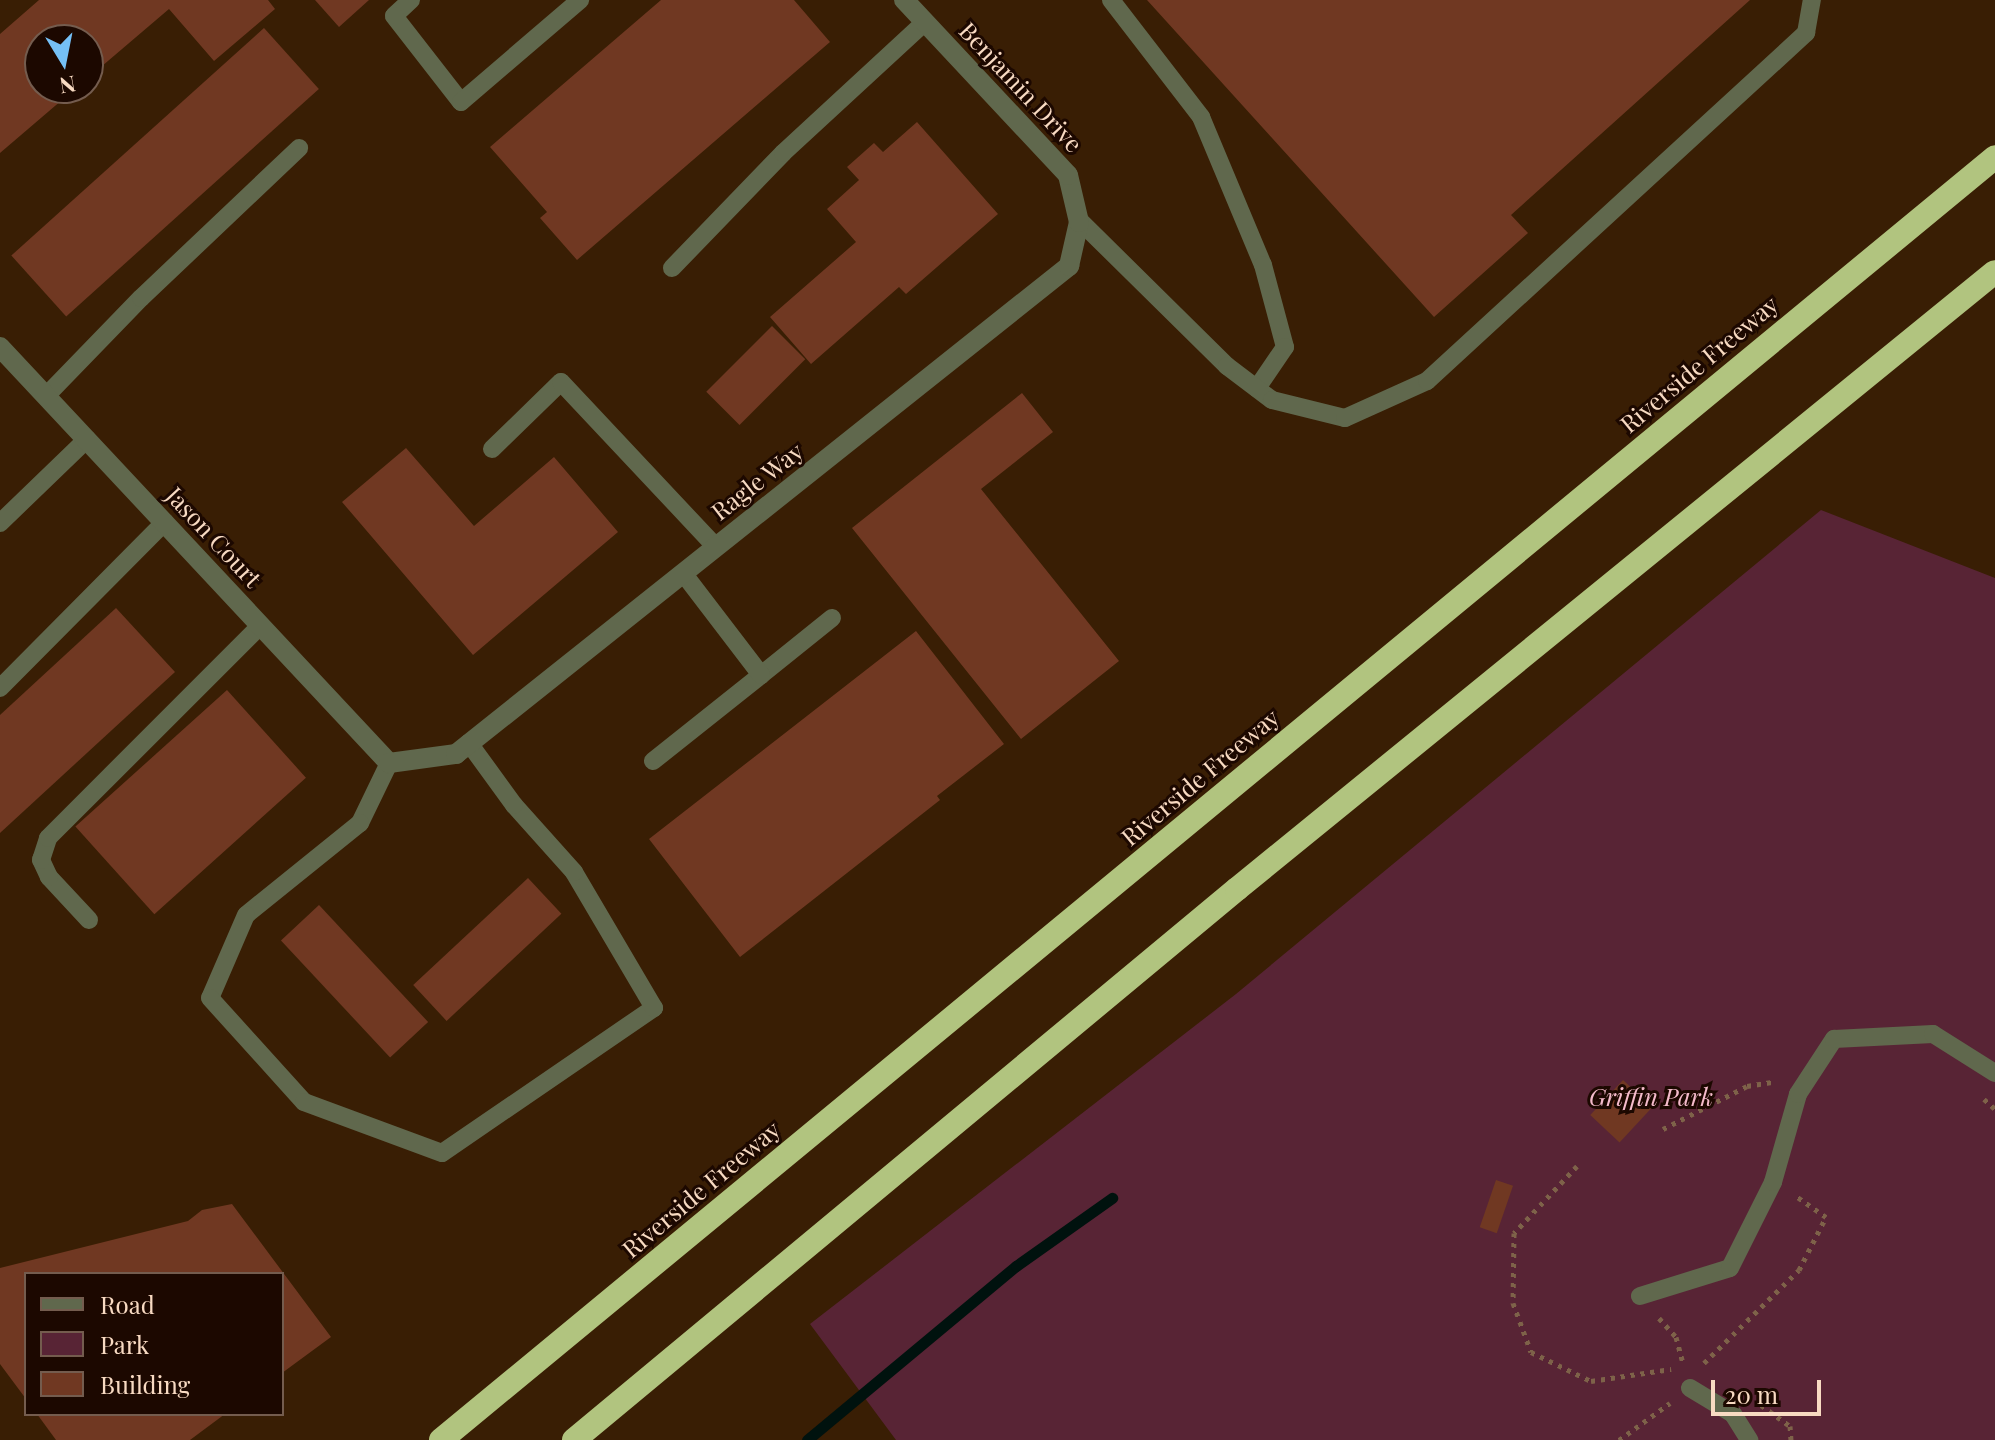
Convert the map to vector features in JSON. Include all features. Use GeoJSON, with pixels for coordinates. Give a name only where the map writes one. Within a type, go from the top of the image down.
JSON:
{"type":"FeatureCollection","features":[{"type":"Feature","properties":{"kind":"highway","name":"Riverside Freeway"},"geometry":{"type":"LineString","coordinates":[[441,1440],[1995,157]]}},
{"type":"Feature","properties":{"kind":"highway"},"geometry":{"type":"LineString","coordinates":[[574,1440],[1237,889],[1995,272]]}},
{"type":"Feature","properties":{"kind":"street","name":"Benjamin Drive"},"geometry":{"type":"LineString","coordinates":[[904,0],[1068,175]]}},
{"type":"Feature","properties":{"kind":"street","name":"Ragle Way"},"geometry":{"type":"LineString","coordinates":[[389,763],[456,754],[1069,266],[1079,220],[1068,175]]}},
{"type":"Feature","properties":{"kind":"street","name":"Jason Court"},"geometry":{"type":"LineString","coordinates":[[0,347],[389,763]]}},
{"type":"Feature","properties":{"kind":"lane"},"geometry":{"type":"LineString","coordinates":[[411,0],[394,16],[461,102],[580,0]]}},
{"type":"Feature","properties":{"kind":"lane"},"geometry":{"type":"LineString","coordinates":[[1111,0],[1201,117],[1263,265],[1285,347],[1257,388]]}},
{"type":"Feature","properties":{"kind":"lane"},"geometry":{"type":"LineString","coordinates":[[1079,220],[1227,366],[1272,400],[1345,418],[1427,381],[1806,33],[1812,0]]}},
{"type":"Feature","properties":{"kind":"lane"},"geometry":{"type":"LineString","coordinates":[[672,268],[783,153],[925,22]]}},
{"type":"Feature","properties":{"kind":"lane"},"geometry":{"type":"LineString","coordinates":[[46,396],[141,298],[299,148]]}},
{"type":"Feature","properties":{"kind":"lane"},"geometry":{"type":"LineString","coordinates":[[492,449],[561,382],[716,547]]}},
{"type":"Feature","properties":{"kind":"lane"},"geometry":{"type":"LineString","coordinates":[[0,523],[87,439]]}},
{"type":"Feature","properties":{"kind":"lane"},"geometry":{"type":"LineString","coordinates":[[0,688],[165,522]]}},
{"type":"Feature","properties":{"kind":"lane"},"geometry":{"type":"LineString","coordinates":[[683,573],[761,675]]}},
{"type":"Feature","properties":{"kind":"lane"},"geometry":{"type":"LineString","coordinates":[[653,761],[832,618]]}},
{"type":"Feature","properties":{"kind":"lane"},"geometry":{"type":"LineString","coordinates":[[89,920],[49,877],[41,860],[48,838],[261,625]]}},
{"type":"Feature","properties":{"kind":"lane"},"geometry":{"type":"LineString","coordinates":[[389,763],[360,823],[246,915],[210,998],[304,1102],[442,1153],[654,1008],[574,872],[514,805],[469,743]]}},
{"type":"Feature","properties":{"kind":"lane"},"geometry":{"type":"LineString","coordinates":[[1640,1296],[1730,1268],[1773,1182],[1798,1094],[1834,1039],[1933,1034],[1995,1073]]}},
{"type":"Feature","properties":{"kind":"lane"},"geometry":{"type":"LineString","coordinates":[[1690,1388],[1733,1414],[1749,1440]]}},
{"type":"Feature","properties":{"kind":"path"},"geometry":{"type":"LineString","coordinates":[[1663,1129],[1747,1086],[1809,1078]]}},
{"type":"Feature","properties":{"kind":"path"},"geometry":{"type":"LineString","coordinates":[[1973,1089],[1995,1109]]}},
{"type":"Feature","properties":{"kind":"path"},"geometry":{"type":"LineString","coordinates":[[1577,1166],[1514,1233],[1513,1303],[1531,1352],[1591,1381],[1684,1367]]}},
{"type":"Feature","properties":{"kind":"path"},"geometry":{"type":"LineString","coordinates":[[1716,1372],[1704,1363],[1799,1270],[1826,1217],[1796,1196],[1800,1181]]}},
{"type":"Feature","properties":{"kind":"path"},"geometry":{"type":"LineString","coordinates":[[1619,1440],[1690,1388],[1676,1337],[1640,1296]]}},
{"type":"Feature","properties":{"kind":"path"},"geometry":{"type":"LineString","coordinates":[[1753,1399],[1790,1426],[1791,1440]]}},
{"type":"Feature","properties":{"kind":"green space","name":"Griffin Park"},"geometry":{"type":"Polygon","coordinates":[[[1821,510],[1995,578],[1995,1440],[896,1440],[810,1324],[1236,994],[1821,510]]]}},
{"type":"Feature","properties":{"kind":"building"},"geometry":{"type":"Polygon","coordinates":[[[39,0],[268,0],[275,9],[214,61],[169,9],[104,64],[104,24],[24,24],[24,104],[57,104],[0,153],[0,34],[39,0]]]}},
{"type":"Feature","properties":{"kind":"building"},"geometry":{"type":"Polygon","coordinates":[[[315,0],[369,0],[339,27],[315,0]]]}},
{"type":"Feature","properties":{"kind":"building"},"geometry":{"type":"Polygon","coordinates":[[[661,0],[794,0],[830,42],[577,260],[540,218],[547,212],[490,147],[661,0]]]}},
{"type":"Feature","properties":{"kind":"building"},"geometry":{"type":"Polygon","coordinates":[[[1147,0],[1750,0],[1511,215],[1528,233],[1434,317],[1147,0]]]}},
{"type":"Feature","properties":{"kind":"building"},"geometry":{"type":"Polygon","coordinates":[[[264,28],[319,89],[66,316],[11,256],[264,28]]]}},
{"type":"Feature","properties":{"kind":"building"},"geometry":{"type":"Polygon","coordinates":[[[917,122],[998,214],[906,294],[899,287],[811,364],[770,317],[856,242],[827,209],[859,180],[847,167],[874,143],[883,152],[917,122]]]}},
{"type":"Feature","properties":{"kind":"building"},"geometry":{"type":"Polygon","coordinates":[[[772,326],[805,359],[739,425],[706,392],[772,326]]]}},
{"type":"Feature","properties":{"kind":"building"},"geometry":{"type":"Polygon","coordinates":[[[1022,393],[1053,432],[981,489],[1119,661],[1021,739],[852,528],[1022,393]]]}},
{"type":"Feature","properties":{"kind":"building"},"geometry":{"type":"Polygon","coordinates":[[[406,448],[474,526],[554,457],[618,532],[473,655],[342,502],[406,448]]]}},
{"type":"Feature","properties":{"kind":"building"},"geometry":{"type":"Polygon","coordinates":[[[116,608],[175,672],[0,833],[0,715],[116,608]]]}},
{"type":"Feature","properties":{"kind":"building"},"geometry":{"type":"Polygon","coordinates":[[[916,631],[1004,744],[937,796],[940,800],[740,957],[649,839],[916,631]]]}},
{"type":"Feature","properties":{"kind":"building"},"geometry":{"type":"Polygon","coordinates":[[[227,690],[306,778],[154,914],[75,827],[227,690]]]}},
{"type":"Feature","properties":{"kind":"building"},"geometry":{"type":"Polygon","coordinates":[[[528,878],[561,914],[447,1021],[413,985],[528,878]]]}},
{"type":"Feature","properties":{"kind":"building"},"geometry":{"type":"Polygon","coordinates":[[[319,905],[428,1022],[390,1057],[281,940],[319,905]]]}},
{"type":"Feature","properties":{"kind":"building"},"geometry":{"type":"Polygon","coordinates":[[[1623,1080],[1652,1107],[1620,1142],[1590,1115],[1623,1080]]]}},
{"type":"Feature","properties":{"kind":"building"},"geometry":{"type":"Polygon","coordinates":[[[1496,1180],[1513,1186],[1497,1233],[1480,1227],[1496,1180]]]}},
{"type":"Feature","properties":{"kind":"building"},"geometry":{"type":"Polygon","coordinates":[[[232,1204],[283,1272],[24,1272],[24,1396],[0,1364],[0,1268],[188,1221],[202,1210],[232,1204]]]}},
{"type":"Feature","properties":{"kind":"building"},"geometry":{"type":"Polygon","coordinates":[[[284,1274],[331,1337],[284,1372],[284,1274]]]}},
{"type":"Feature","properties":{"kind":"building"},"geometry":{"type":"Polygon","coordinates":[[[38,1416],[222,1416],[190,1440],[56,1440],[38,1416]]]}},
{"type":"Feature","properties":{"kind":"waterway"},"geometry":{"type":"LineString","coordinates":[[807,1440],[1016,1266],[1112,1198]]}}]}
